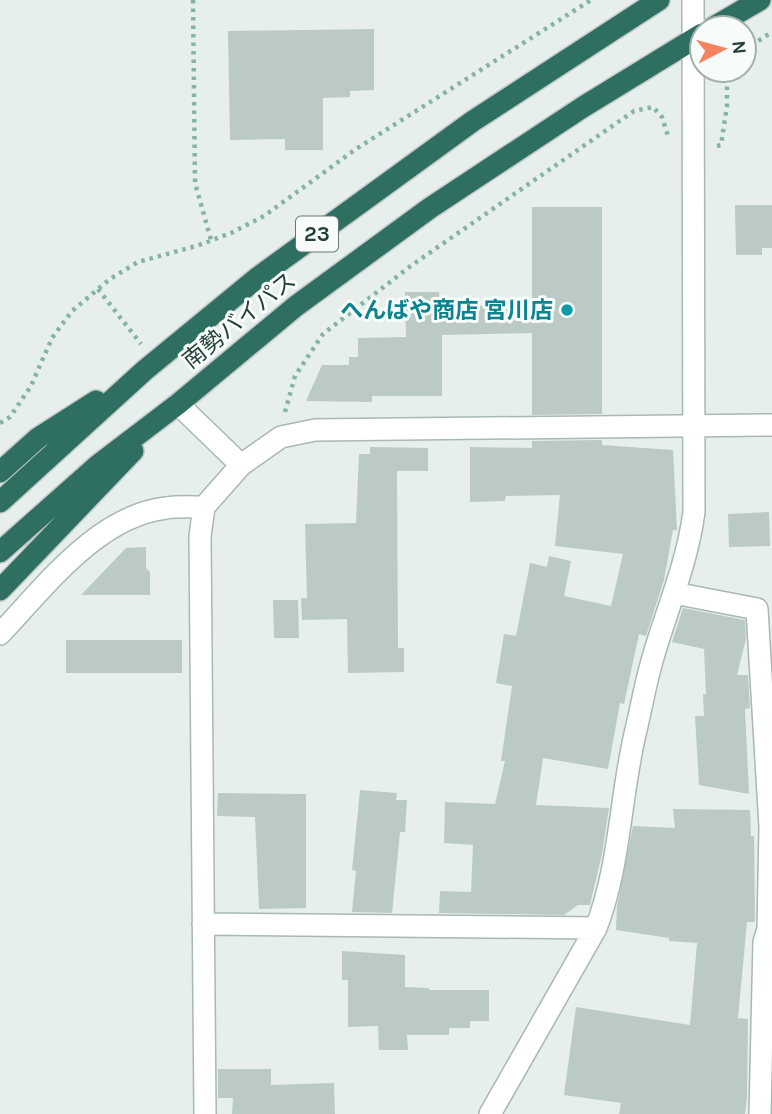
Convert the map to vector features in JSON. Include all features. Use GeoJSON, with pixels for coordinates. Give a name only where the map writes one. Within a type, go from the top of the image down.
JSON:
{"type":"FeatureCollection","features":[{"type":"Feature","properties":{"kind":"highway","name":"南勢バイパス"},"geometry":{"type":"LineString","coordinates":[[0,502],[150,366],[257,278],[473,121],[659,0]]}},
{"type":"Feature","properties":{"kind":"highway"},"geometry":{"type":"LineString","coordinates":[[736,14],[760,0]]}},
{"type":"Feature","properties":{"kind":"highway","name":"南勢バイパス"},"geometry":{"type":"LineString","coordinates":[[0,552],[98,465],[178,404],[296,306],[430,208],[583,107],[688,43]]}},
{"type":"Feature","properties":{"kind":"highway"},"geometry":{"type":"LineString","coordinates":[[0,472],[38,438],[150,366]]}},
{"type":"Feature","properties":{"kind":"highway"},"geometry":{"type":"LineString","coordinates":[[0,590],[178,404]]}},
{"type":"Feature","properties":{"kind":"street"},"geometry":{"type":"LineString","coordinates":[[490,1114],[596,928],[615,858],[630,756],[652,662],[690,547],[694,512],[693,156],[695,84]]}},
{"type":"Feature","properties":{"kind":"street"},"geometry":{"type":"LineString","coordinates":[[178,404],[240,465]]}},
{"type":"Feature","properties":{"kind":"street"},"geometry":{"type":"LineString","coordinates":[[205,1114],[200,536],[204,507],[240,465],[281,437],[315,430],[772,425]]}},
{"type":"Feature","properties":{"kind":"street"},"geometry":{"type":"LineString","coordinates":[[0,634],[88,544],[120,522],[164,508],[204,507]]}},
{"type":"Feature","properties":{"kind":"street"},"geometry":{"type":"LineString","coordinates":[[674,593],[757,608],[770,827],[760,1114]]}},
{"type":"Feature","properties":{"kind":"street"},"geometry":{"type":"LineString","coordinates":[[204,923],[596,928]]}},
{"type":"Feature","properties":{"kind":"path"},"geometry":{"type":"LineString","coordinates":[[193,0],[195,183],[211,240]]}},
{"type":"Feature","properties":{"kind":"path"},"geometry":{"type":"LineString","coordinates":[[0,423],[10,417],[31,386],[52,338],[72,311],[98,289],[138,262],[211,240],[264,216],[356,149],[591,0]]}},
{"type":"Feature","properties":{"kind":"path"},"geometry":{"type":"LineString","coordinates":[[281,437],[286,405],[295,376],[323,334],[412,265],[634,111],[653,107],[663,117],[670,147],[693,156]]}},
{"type":"Feature","properties":{"kind":"path"},"geometry":{"type":"LineString","coordinates":[[98,289],[150,366]]}},
{"type":"Feature","properties":{"kind":"building"},"geometry":{"type":"Polygon","coordinates":[[[374,29],[374,90],[350,91],[350,97],[323,98],[323,150],[285,150],[285,139],[230,140],[228,31],[374,29]]]}},
{"type":"Feature","properties":{"kind":"building"},"geometry":{"type":"Polygon","coordinates":[[[735,205],[772,205],[772,248],[762,248],[762,255],[736,255],[735,205]]]}},
{"type":"Feature","properties":{"kind":"building"},"geometry":{"type":"Polygon","coordinates":[[[532,207],[602,207],[602,414],[532,415],[532,333],[442,335],[442,396],[372,396],[372,402],[306,401],[322,365],[349,365],[349,357],[358,357],[358,338],[406,337],[405,292],[439,292],[440,306],[532,305],[532,207]]]}},
{"type":"Feature","properties":{"kind":"building"},"geometry":{"type":"Polygon","coordinates":[[[602,440],[602,445],[673,450],[677,530],[673,530],[664,580],[646,636],[639,634],[624,704],[620,703],[608,769],[543,758],[536,805],[609,808],[590,905],[578,905],[564,915],[439,913],[440,891],[471,892],[473,845],[444,843],[445,802],[495,804],[505,761],[501,761],[512,686],[496,683],[504,634],[516,636],[530,563],[547,567],[549,556],[571,561],[564,596],[611,606],[623,554],[555,546],[560,495],[506,496],[505,501],[470,502],[470,447],[532,448],[532,441],[602,440]]]}},
{"type":"Feature","properties":{"kind":"building"},"geometry":{"type":"Polygon","coordinates":[[[370,447],[428,448],[428,471],[397,471],[398,648],[404,648],[404,672],[348,673],[347,619],[302,620],[301,598],[307,598],[305,524],[356,523],[359,454],[370,454],[370,447]]]}},
{"type":"Feature","properties":{"kind":"building"},"geometry":{"type":"Polygon","coordinates":[[[769,512],[770,546],[729,547],[728,514],[769,512]]]}},
{"type":"Feature","properties":{"kind":"building"},"geometry":{"type":"Polygon","coordinates":[[[146,547],[150,595],[81,595],[126,548],[146,547]]]}},
{"type":"Feature","properties":{"kind":"building"},"geometry":{"type":"Polygon","coordinates":[[[273,600],[298,600],[299,638],[274,638],[273,600]]]}},
{"type":"Feature","properties":{"kind":"building"},"geometry":{"type":"Polygon","coordinates":[[[683,608],[745,620],[746,639],[737,675],[748,675],[750,708],[745,709],[749,794],[699,785],[695,716],[704,716],[704,649],[672,642],[683,608]]]}},
{"type":"Feature","properties":{"kind":"building"},"geometry":{"type":"Polygon","coordinates":[[[66,640],[182,640],[182,673],[66,673],[66,640]]]}},
{"type":"Feature","properties":{"kind":"building"},"geometry":{"type":"Polygon","coordinates":[[[360,790],[397,793],[396,800],[407,800],[405,832],[400,832],[392,913],[352,912],[356,871],[352,870],[360,790]]]}},
{"type":"Feature","properties":{"kind":"building"},"geometry":{"type":"Polygon","coordinates":[[[218,793],[306,794],[306,908],[259,909],[255,817],[217,816],[218,793]]]}},
{"type":"Feature","properties":{"kind":"building"},"geometry":{"type":"Polygon","coordinates":[[[673,809],[750,810],[751,836],[754,836],[755,922],[747,922],[738,1018],[748,1019],[745,1114],[619,1114],[621,1103],[564,1095],[576,1007],[690,1025],[697,943],[669,941],[669,938],[616,930],[617,906],[633,826],[675,828],[673,809]]]}},
{"type":"Feature","properties":{"kind":"building"},"geometry":{"type":"Polygon","coordinates":[[[342,951],[405,955],[405,987],[429,990],[489,990],[489,1021],[470,1021],[470,1028],[449,1028],[449,1035],[407,1035],[408,1050],[379,1050],[378,1026],[348,1027],[348,980],[342,980],[342,951]]]}},
{"type":"Feature","properties":{"kind":"building"},"geometry":{"type":"Polygon","coordinates":[[[218,1069],[271,1069],[271,1085],[334,1083],[335,1114],[232,1114],[233,1098],[218,1098],[218,1069]]]}},
{"type":"Feature","properties":{"kind":"place","name":"へんばや商店 宮川店"},"geometry":{"type":"Point","coordinates":[567,310]}}]}
